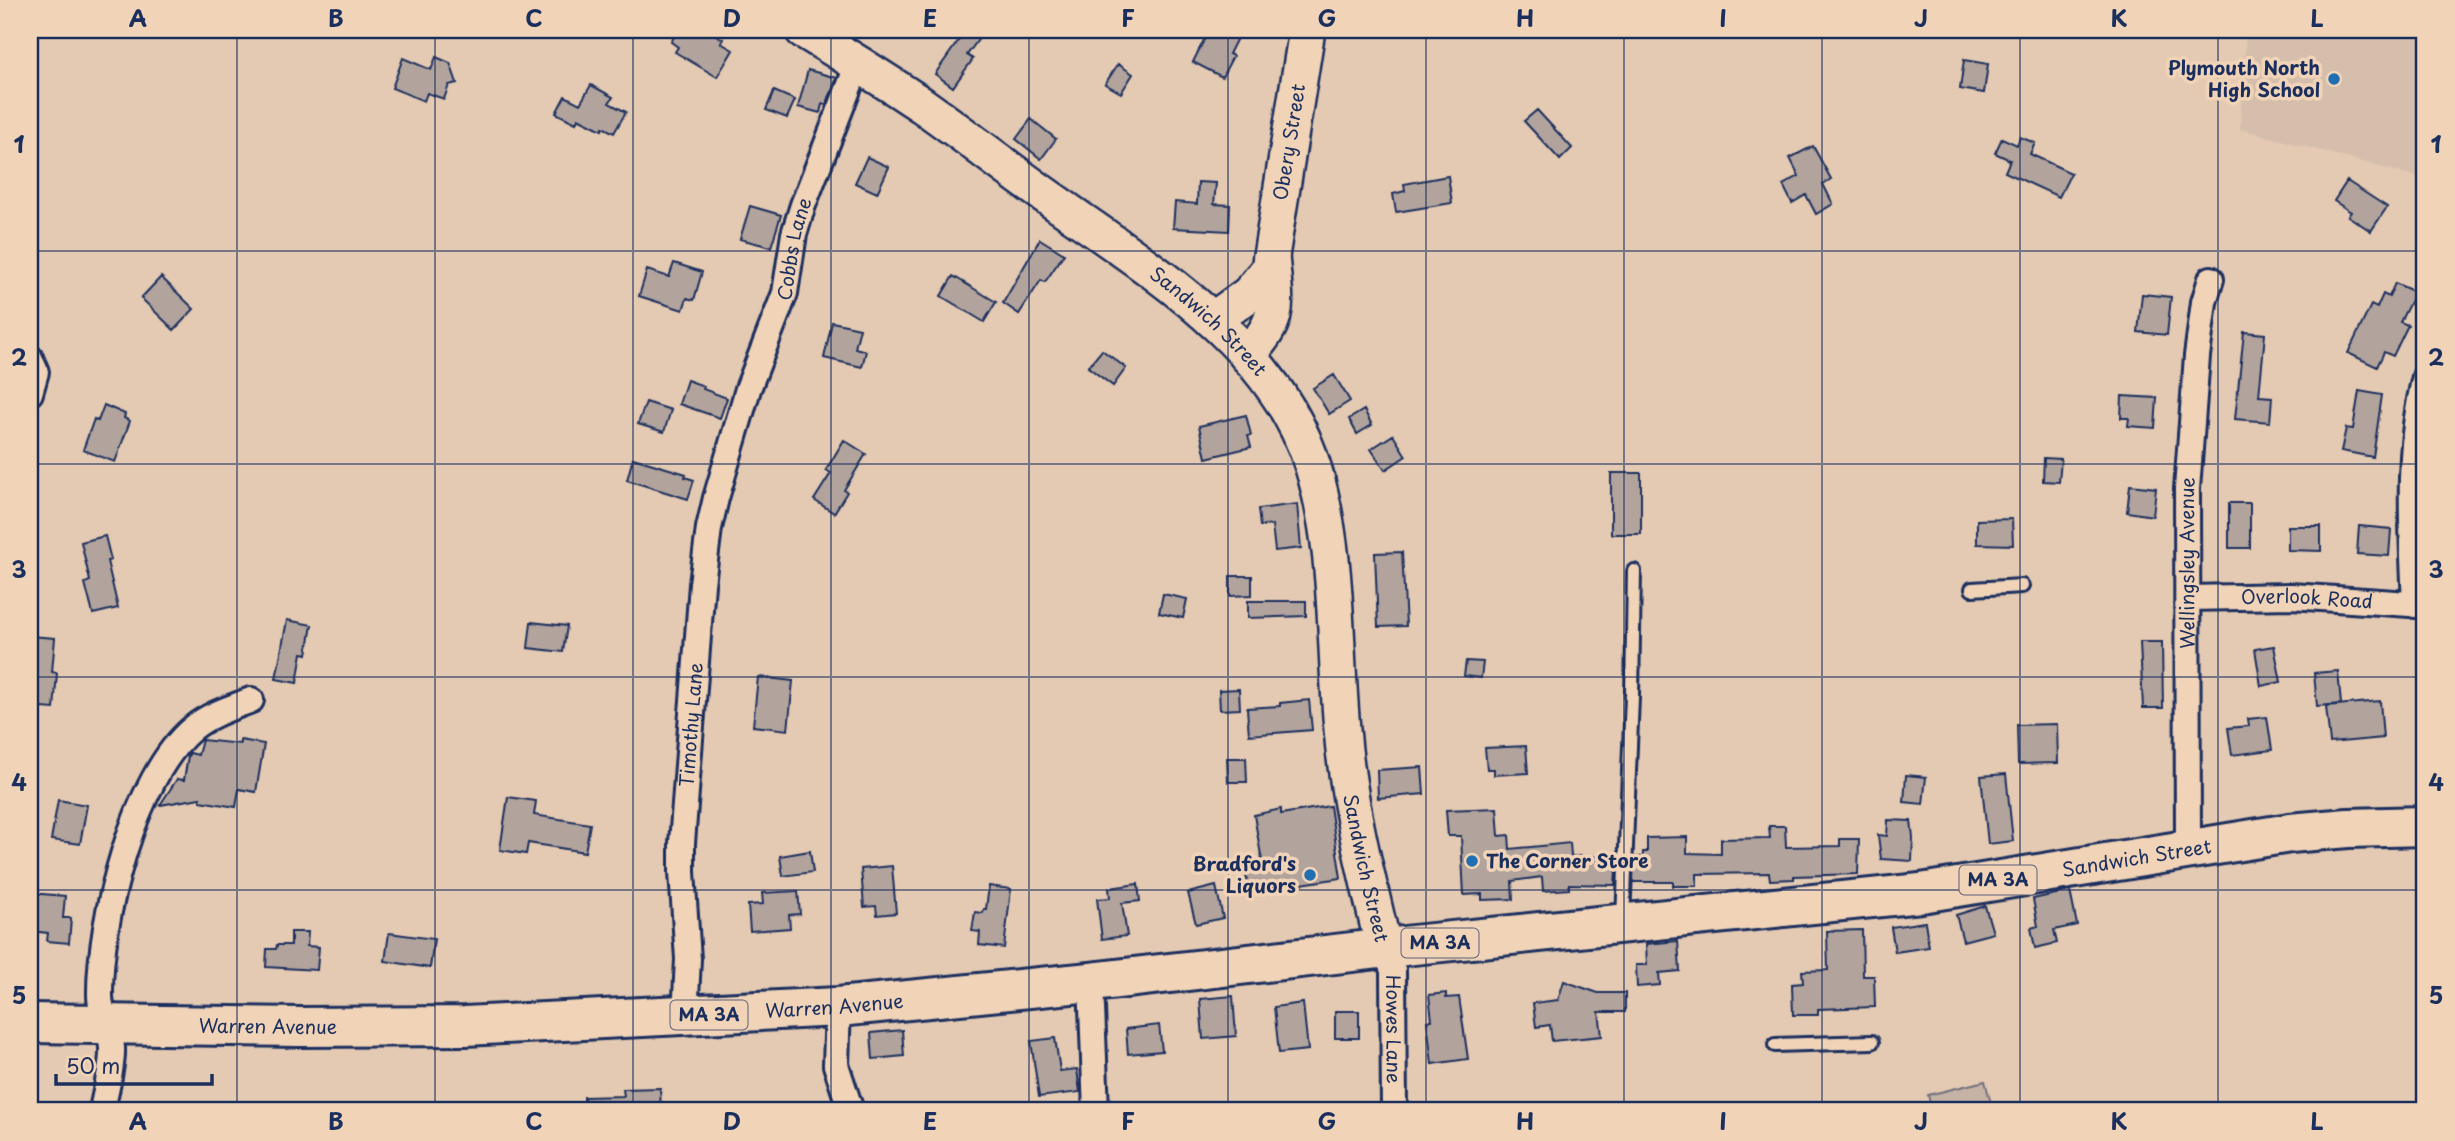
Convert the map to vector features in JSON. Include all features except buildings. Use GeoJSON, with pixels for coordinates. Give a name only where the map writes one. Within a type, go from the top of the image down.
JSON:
{"type":"FeatureCollection","features":[{"type":"Feature","properties":{"kind":"main road","name":"Sandwich Street"},"geometry":{"type":"LineString","coordinates":[[803,30],[960,132],[1173,287],[1213,320],[1247,355],[1295,423],[1309,453],[1321,496],[1334,598],[1346,770],[1384,949],[1921,893],[2290,833],[2425,826]]}},
{"type":"Feature","properties":{"kind":"main road","name":"Obery Street"},"geometry":{"type":"LineString","coordinates":[[1213,320],[1242,300],[1269,269],[1307,30]]}},
{"type":"Feature","properties":{"kind":"main road","name":"Obery Street"},"geometry":{"type":"LineString","coordinates":[[1247,355],[1271,326],[1275,307],[1271,256]]}},
{"type":"Feature","properties":{"kind":"main road","name":"Warren Avenue"},"geometry":{"type":"LineString","coordinates":[[30,1023],[385,1027],[685,1016],[838,1007],[1384,949]]}},
{"type":"Feature","properties":{"kind":"street","name":"Cobbs Lane"},"geometry":{"type":"LineString","coordinates":[[733,435],[756,365],[785,293],[794,234],[803,205],[858,64]]}},
{"type":"Feature","properties":{"kind":"street","name":"Wellingsley Avenue"},"geometry":{"type":"LineString","coordinates":[[2188,848],[2187,489],[2191,421],[2204,302],[2211,279]]}},
{"type":"Feature","properties":{"kind":"street"},"geometry":{"type":"LineString","coordinates":[[30,358],[36,372],[30,393]]}},
{"type":"Feature","properties":{"kind":"street"},"geometry":{"type":"LineString","coordinates":[[2420,605],[2412,453],[2425,377]]}},
{"type":"Feature","properties":{"kind":"street","name":"Timothy Lane"},"geometry":{"type":"LineString","coordinates":[[685,1016],[688,959],[682,843],[692,697],[709,528],[733,435]]}},
{"type":"Feature","properties":{"kind":"street","name":"Overlook Road"},"geometry":{"type":"LineString","coordinates":[[2188,598],[2291,596],[2420,605]]}},
{"type":"Feature","properties":{"kind":"street"},"geometry":{"type":"LineString","coordinates":[[102,1111],[112,1047],[104,1024],[100,997],[109,919],[126,849],[149,790],[170,751],[191,729],[218,712],[251,700]]}},
{"type":"Feature","properties":{"kind":"street","name":"Howes Lane"},"geometry":{"type":"LineString","coordinates":[[1384,949],[1393,970],[1394,1111]]}},
{"type":"Feature","properties":{"kind":"street"},"geometry":{"type":"LineString","coordinates":[[1091,982],[1096,1111]]}},
{"type":"Feature","properties":{"kind":"street"},"geometry":{"type":"LineString","coordinates":[[838,1007],[836,1065],[851,1111]]}},
{"type":"Feature","properties":{"kind":"lane"},"geometry":{"type":"LineString","coordinates":[[1623,923],[1634,570]]}},
{"type":"Feature","properties":{"kind":"lane"},"geometry":{"type":"LineString","coordinates":[[1972,589],[2022,586]]}},
{"type":"Feature","properties":{"kind":"lane"},"geometry":{"type":"LineString","coordinates":[[1774,1045],[1872,1042]]}},
{"type":"Feature","properties":{"kind":"shaded area","name":"Plymouth North High School"},"geometry":{"type":"Polygon","coordinates":[[[2246,30],[2425,30],[2425,179],[2240,129],[2246,30]]]}},
{"type":"Feature","properties":{"kind":"shaded area"},"geometry":{"type":"Polygon","coordinates":[[[1985,1081],[1993,1111],[1932,1111],[1928,1095],[1985,1081]]]}},
{"type":"Feature","properties":{"kind":"place","name":"Plymouth North High School"},"geometry":{"type":"Point","coordinates":[2334,79]}},
{"type":"Feature","properties":{"kind":"place","name":"The Corner Store"},"geometry":{"type":"Point","coordinates":[1472,861]}},
{"type":"Feature","properties":{"kind":"place","name":"Bradford's Liquors"},"geometry":{"type":"Point","coordinates":[1310,875]}}]}
